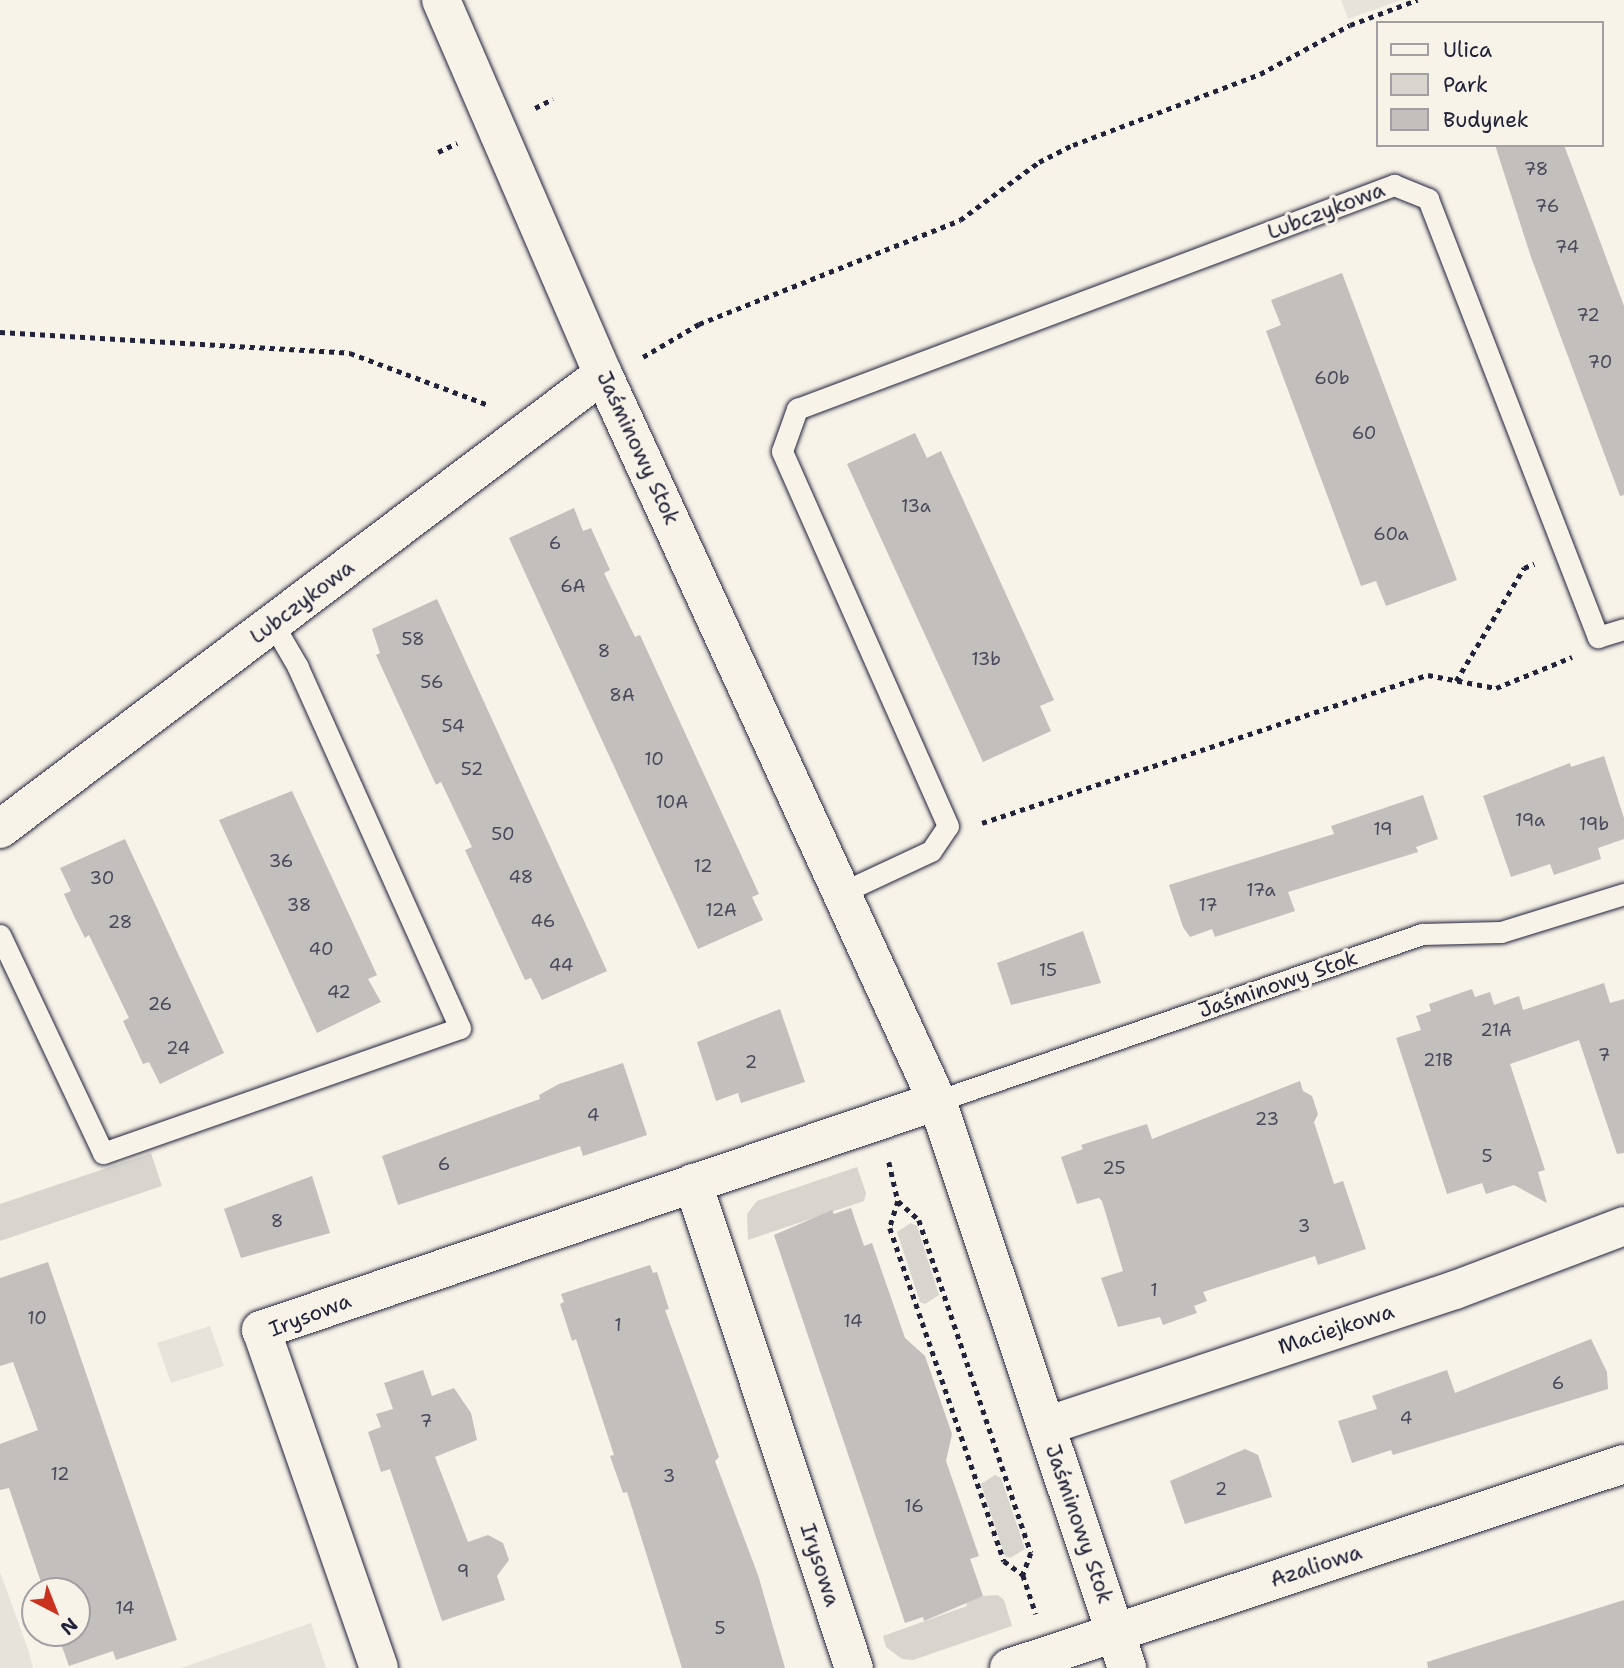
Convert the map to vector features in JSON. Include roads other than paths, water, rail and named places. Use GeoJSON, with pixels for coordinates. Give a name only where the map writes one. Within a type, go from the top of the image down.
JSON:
{"type":"FeatureCollection","features":[{"type":"Feature","properties":{"kind":"street","name":"Jaśminowy Stok"},"geometry":{"type":"LineString","coordinates":[[441,0],[603,373],[937,1101],[1121,1650]]}},
{"type":"Feature","properties":{"kind":"street","name":"Lubczykowa"},"geometry":{"type":"LineString","coordinates":[[0,829],[603,373]]}},
{"type":"Feature","properties":{"kind":"street","name":"Irysowa"},"geometry":{"type":"LineString","coordinates":[[379,1668],[261,1330],[937,1101]]}},
{"type":"Feature","properties":{"kind":"street","name":"Irysowa"},"geometry":{"type":"LineString","coordinates":[[693,1183],[854,1668]]}},
{"type":"Feature","properties":{"kind":"street","name":"Maciejkowa"},"geometry":{"type":"LineString","coordinates":[[1046,1426],[1455,1290],[1624,1226]]}},
{"type":"Feature","properties":{"kind":"street","name":"Azaliowa"},"geometry":{"type":"LineString","coordinates":[[1009,1668],[1121,1650],[1624,1464]]}},
{"type":"Feature","properties":{"kind":"lane","name":"Lubczykowa"},"geometry":{"type":"LineString","coordinates":[[843,892],[931,851],[948,826],[782,451],[797,409],[1394,185],[1428,199],[1598,638],[1624,629]]}},
{"type":"Feature","properties":{"kind":"lane"},"geometry":{"type":"LineString","coordinates":[[0,934],[103,1153],[460,1028],[298,667],[273,624]]}},
{"type":"Feature","properties":{"kind":"lane","name":"Jaśminowy Stok"},"geometry":{"type":"LineString","coordinates":[[937,1101],[1422,934],[1501,932],[1624,894]]}}]}
